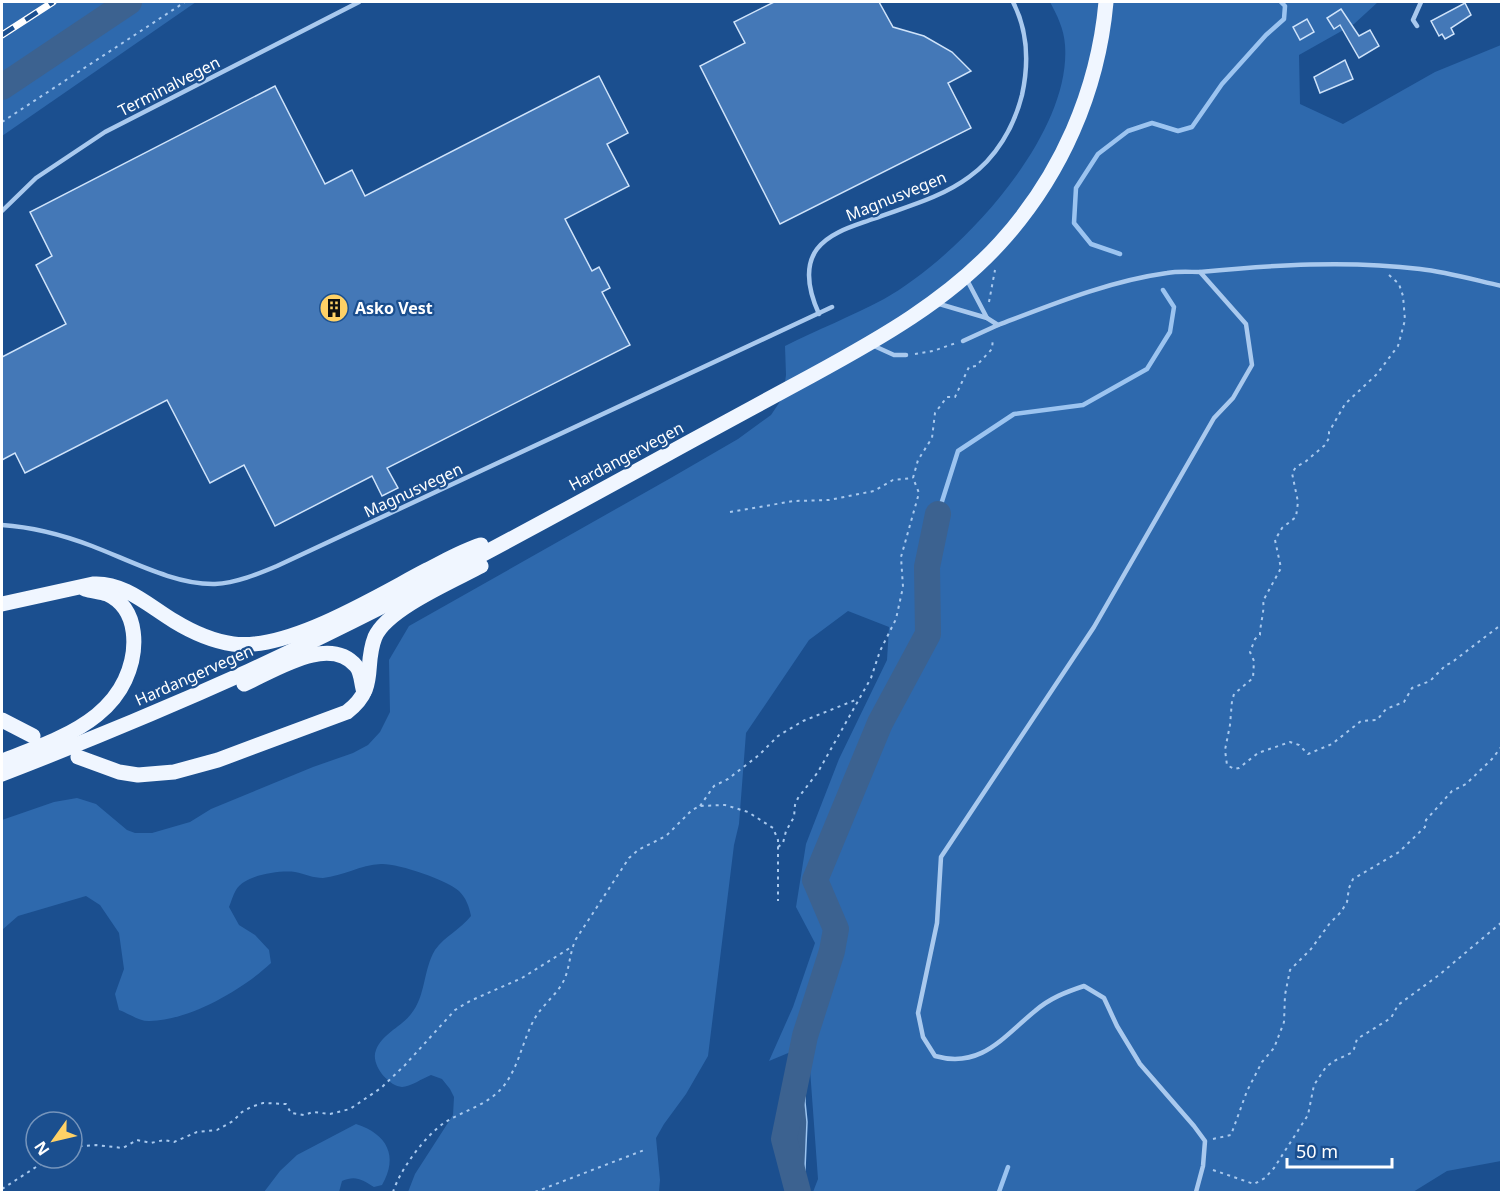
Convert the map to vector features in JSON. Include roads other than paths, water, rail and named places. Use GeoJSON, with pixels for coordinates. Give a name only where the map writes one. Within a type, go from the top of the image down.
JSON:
{"type":"FeatureCollection","features":[{"type":"Feature","properties":{"kind":"main road","name":"Hardangervegen"},"geometry":{"type":"LineString","coordinates":[[2,774],[144,717],[329,632],[588,497],[869,343],[934,302],[966,276],[1016,224],[1059,160],[1092,81],[1106,2]]}},
{"type":"Feature","properties":{"kind":"main road"},"geometry":{"type":"LineString","coordinates":[[78,757],[119,772],[138,776],[174,772],[195,768],[333,718],[356,705],[364,692],[369,682],[375,637],[381,627],[395,614],[524,543],[588,497]]}},
{"type":"Feature","properties":{"kind":"main road"},"geometry":{"type":"LineString","coordinates":[[2,604],[106,583],[120,587],[176,622],[205,636],[236,644],[263,644],[280,640],[322,623],[456,554],[516,536]]}},
{"type":"Feature","properties":{"kind":"main road"},"geometry":{"type":"LineString","coordinates":[[2,761],[49,742],[85,723],[107,705],[125,680],[132,659],[134,640],[127,613],[107,594],[79,588]]}},
{"type":"Feature","properties":{"kind":"main road"},"geometry":{"type":"LineString","coordinates":[[144,717],[182,712],[306,656],[325,652],[339,654],[357,667],[364,692]]}},
{"type":"Feature","properties":{"kind":"main road"},"geometry":{"type":"LineString","coordinates":[[2,720],[33,736]]}},
{"type":"Feature","properties":{"kind":"lane","name":"Terminalvegen"},"geometry":{"type":"LineString","coordinates":[[2,211],[36,178],[105,132],[359,2]]}},
{"type":"Feature","properties":{"kind":"lane","name":"Magnusvegen"},"geometry":{"type":"LineString","coordinates":[[819,314],[809,285],[811,264],[816,250],[823,243],[833,235],[851,227],[952,188],[970,177],[999,146],[1016,115],[1025,74],[1025,33],[1013,2]]}},
{"type":"Feature","properties":{"kind":"lane"},"geometry":{"type":"LineString","coordinates":[[1417,26],[1413,20],[1421,2]]}},
{"type":"Feature","properties":{"kind":"lane"},"geometry":{"type":"LineString","coordinates":[[963,341],[1068,297],[1168,272],[1352,263],[1422,269],[1502,286]]}},
{"type":"Feature","properties":{"kind":"lane"},"geometry":{"type":"LineString","coordinates":[[1196,1192],[1203,1166],[1205,1141],[1140,1064],[1117,1026],[1104,998],[1084,986],[1061,993],[1036,1010],[999,1043],[974,1057],[951,1060],[935,1056],[923,1037],[918,1013],[937,923],[941,857],[1094,627],[1214,418],[1233,398],[1252,365],[1246,324],[1200,272]]}},
{"type":"Feature","properties":{"kind":"lane"},"geometry":{"type":"LineString","coordinates":[[966,276],[987,318]]}},
{"type":"Feature","properties":{"kind":"lane"},"geometry":{"type":"LineString","coordinates":[[934,302],[987,318],[998,325]]}},
{"type":"Feature","properties":{"kind":"lane","name":"Magnusvegen"},"geometry":{"type":"LineString","coordinates":[[2,525],[50,533],[89,545],[144,567],[201,583],[217,584],[238,580],[277,566],[832,307]]}},
{"type":"Feature","properties":{"kind":"lane"},"geometry":{"type":"LineString","coordinates":[[869,343],[885,352],[906,355]]}},
{"type":"Feature","properties":{"kind":"waterway"},"geometry":{"type":"LineString","coordinates":[[2,87],[129,2]]}},
{"type":"Feature","properties":{"kind":"waterway"},"geometry":{"type":"LineString","coordinates":[[1120,254],[1091,244],[1074,223],[1076,188],[1098,154],[1128,131],[1152,123],[1178,131],[1192,127],[1222,84],[1266,35],[1284,19],[1285,6],[1281,2]]}},
{"type":"Feature","properties":{"kind":"waterway"},"geometry":{"type":"LineString","coordinates":[[938,514],[958,451],[1014,414],[1083,405],[1147,369],[1170,332],[1174,307],[1163,290]]}},
{"type":"Feature","properties":{"kind":"waterway"},"geometry":{"type":"LineString","coordinates":[[798,1192],[784,1139],[805,1036],[832,951],[836,929],[815,880],[880,723],[928,634],[927,567],[938,514]]}},
{"type":"Feature","properties":{"kind":"waterway"},"geometry":{"type":"LineString","coordinates":[[999,1192],[1008,1167]]}},
{"type":"Feature","properties":{"kind":"railway"},"geometry":{"type":"LineString","coordinates":[[2,35],[53,2]]}},
{"type":"Feature","properties":{"kind":"place","name":"Asko Vest"},"geometry":{"type":"Point","coordinates":[334,308]}}]}
